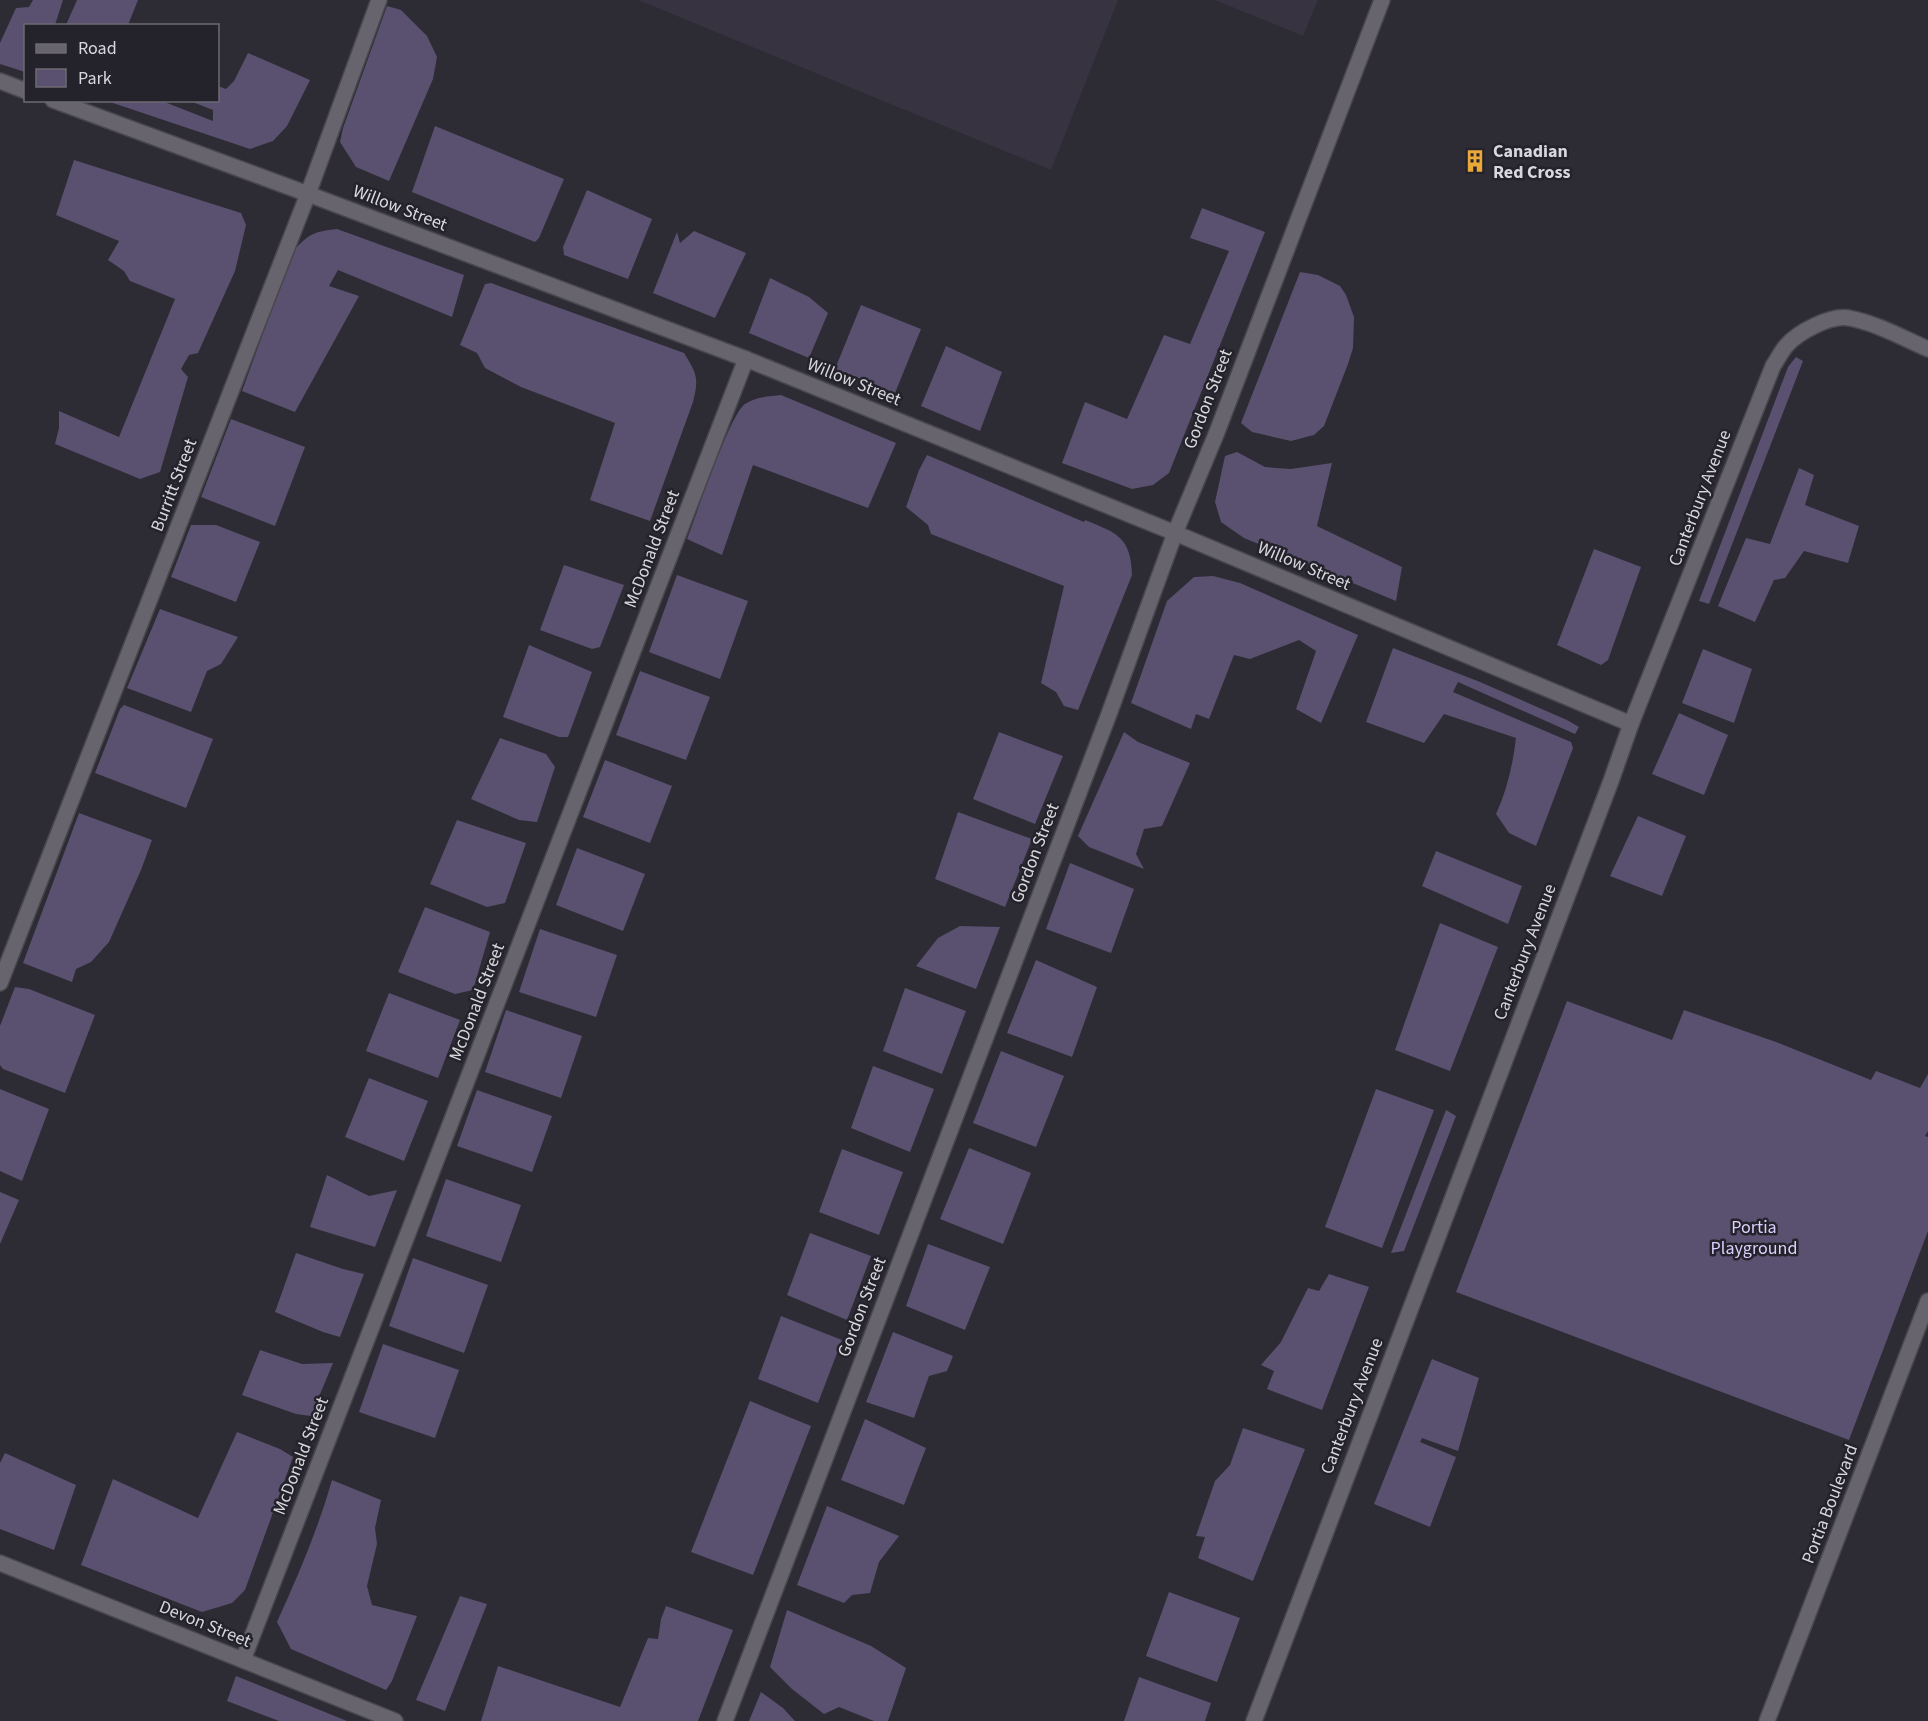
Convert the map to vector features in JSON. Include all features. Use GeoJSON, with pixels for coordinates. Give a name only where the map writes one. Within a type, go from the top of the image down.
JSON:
{"type":"FeatureCollection","features":[{"type":"Feature","properties":{"kind":"street","name":"Burritt Street"},"geometry":{"type":"LineString","coordinates":[[0,983],[308,194],[379,0]]}},
{"type":"Feature","properties":{"kind":"street","name":"Gordon Street"},"geometry":{"type":"LineString","coordinates":[[725,1721],[1109,714],[1175,534],[1217,432],[1382,0]]}},
{"type":"Feature","properties":{"kind":"street"},"geometry":{"type":"LineString","coordinates":[[0,81],[24,90]]}},
{"type":"Feature","properties":{"kind":"street","name":"Willow Street"},"geometry":{"type":"LineString","coordinates":[[58,102],[746,358],[1631,724]]}},
{"type":"Feature","properties":{"kind":"street","name":"Canterbury Avenue"},"geometry":{"type":"LineString","coordinates":[[1254,1721],[1631,724],[1773,366],[1786,346],[1802,333],[1824,322],[1846,318],[1870,325],[1928,349]]}},
{"type":"Feature","properties":{"kind":"street","name":"McDonald Street"},"geometry":{"type":"LineString","coordinates":[[243,1660],[746,358]]}},
{"type":"Feature","properties":{"kind":"street","name":"Portia Boulevard"},"geometry":{"type":"LineString","coordinates":[[1767,1721],[1928,1301]]}},
{"type":"Feature","properties":{"kind":"street","name":"Devon Street"},"geometry":{"type":"LineString","coordinates":[[0,1563],[395,1721]]}},
{"type":"Feature","properties":{"kind":"shaded area"},"geometry":{"type":"Polygon","coordinates":[[[638,0],[1118,0],[1051,170],[638,0]]]}},
{"type":"Feature","properties":{"kind":"shaded area"},"geometry":{"type":"Polygon","coordinates":[[[1215,0],[1318,0],[1303,36],[1215,0]]]}},
{"type":"Feature","properties":{"kind":"green space"},"geometry":{"type":"Polygon","coordinates":[[[33,0],[63,0],[55,24],[24,24],[24,72],[0,64],[0,43],[16,8],[29,7],[33,0]]]}},
{"type":"Feature","properties":{"kind":"green space"},"geometry":{"type":"Polygon","coordinates":[[[77,0],[138,0],[128,24],[66,24],[77,0]]]}},
{"type":"Feature","properties":{"kind":"green space"},"geometry":{"type":"Polygon","coordinates":[[[387,6],[401,10],[427,36],[437,57],[433,79],[389,181],[356,167],[340,142],[387,6]]]}},
{"type":"Feature","properties":{"kind":"green space"},"geometry":{"type":"Polygon","coordinates":[[[248,53],[310,80],[287,126],[273,141],[250,149],[110,102],[165,102],[213,121],[213,110],[193,102],[219,102],[219,86],[226,89],[234,81],[248,53]]]}},
{"type":"Feature","properties":{"kind":"green space"},"geometry":{"type":"Polygon","coordinates":[[[435,126],[564,179],[539,238],[535,242],[412,192],[435,126]]]}},
{"type":"Feature","properties":{"kind":"green space"},"geometry":{"type":"Polygon","coordinates":[[[74,160],[241,213],[246,225],[235,271],[198,353],[189,355],[181,369],[188,377],[160,472],[140,479],[55,444],[59,428],[59,411],[119,437],[175,299],[130,281],[124,271],[108,260],[119,241],[56,215],[74,160]]]}},
{"type":"Feature","properties":{"kind":"green space"},"geometry":{"type":"Polygon","coordinates":[[[587,190],[652,219],[628,279],[564,255],[563,247],[587,190]]]}},
{"type":"Feature","properties":{"kind":"green space"},"geometry":{"type":"Polygon","coordinates":[[[1202,208],[1265,232],[1169,473],[1153,485],[1132,489],[1062,463],[1085,402],[1127,419],[1164,335],[1190,344],[1229,251],[1190,238],[1202,208]]]}},
{"type":"Feature","properties":{"kind":"green space"},"geometry":{"type":"Polygon","coordinates":[[[337,229],[464,275],[452,317],[338,270],[329,286],[359,296],[295,412],[242,391],[293,251],[312,234],[337,229]]]}},
{"type":"Feature","properties":{"kind":"green space"},"geometry":{"type":"Polygon","coordinates":[[[694,231],[746,253],[715,318],[653,293],[677,232],[680,243],[694,231]]]}},
{"type":"Feature","properties":{"kind":"green space"},"geometry":{"type":"Polygon","coordinates":[[[1300,272],[1318,275],[1340,286],[1354,317],[1353,348],[1324,426],[1314,435],[1291,441],[1252,432],[1241,423],[1300,272]]]}},
{"type":"Feature","properties":{"kind":"green space"},"geometry":{"type":"Polygon","coordinates":[[[770,278],[809,297],[828,313],[809,358],[749,333],[770,278]]]}},
{"type":"Feature","properties":{"kind":"green space"},"geometry":{"type":"Polygon","coordinates":[[[491,283],[684,353],[696,376],[695,394],[650,521],[590,500],[615,423],[521,387],[485,368],[477,353],[460,345],[485,284],[491,283]]]}},
{"type":"Feature","properties":{"kind":"green space"},"geometry":{"type":"Polygon","coordinates":[[[861,305],[921,329],[895,393],[835,369],[861,305]]]}},
{"type":"Feature","properties":{"kind":"green space"},"geometry":{"type":"Polygon","coordinates":[[[946,346],[1002,372],[980,431],[921,406],[946,346]]]}},
{"type":"Feature","properties":{"kind":"green space"},"geometry":{"type":"Polygon","coordinates":[[[1796,357],[1803,361],[1709,604],[1699,601],[1788,367],[1796,357]]]}},
{"type":"Feature","properties":{"kind":"green space"},"geometry":{"type":"Polygon","coordinates":[[[781,395],[896,443],[868,508],[753,465],[722,555],[687,539],[722,445],[739,412],[745,404],[754,400],[781,395]]]}},
{"type":"Feature","properties":{"kind":"green space"},"geometry":{"type":"Polygon","coordinates":[[[231,419],[305,447],[275,526],[201,497],[231,419]]]}},
{"type":"Feature","properties":{"kind":"green space"},"geometry":{"type":"Polygon","coordinates":[[[1237,452],[1265,467],[1291,469],[1332,463],[1317,526],[1402,567],[1396,601],[1244,538],[1221,522],[1215,502],[1225,456],[1237,452]]]}},
{"type":"Feature","properties":{"kind":"green space"},"geometry":{"type":"Polygon","coordinates":[[[927,455],[1084,522],[1085,520],[1106,529],[1114,533],[1125,544],[1129,552],[1132,575],[1078,710],[1064,706],[1056,692],[1041,683],[1064,586],[931,534],[928,525],[906,507],[919,470],[927,455]]]}},
{"type":"Feature","properties":{"kind":"green space"},"geometry":{"type":"Polygon","coordinates":[[[1799,468],[1814,475],[1805,505],[1859,526],[1848,563],[1804,551],[1785,578],[1774,580],[1755,622],[1718,606],[1746,538],[1770,544],[1799,468]]]}},
{"type":"Feature","properties":{"kind":"green space"},"geometry":{"type":"Polygon","coordinates":[[[191,525],[216,525],[260,542],[236,602],[171,577],[191,525]]]}},
{"type":"Feature","properties":{"kind":"green space"},"geometry":{"type":"Polygon","coordinates":[[[1594,549],[1641,567],[1608,660],[1601,665],[1557,645],[1594,549]]]}},
{"type":"Feature","properties":{"kind":"green space"},"geometry":{"type":"Polygon","coordinates":[[[564,565],[624,585],[600,647],[592,649],[540,630],[564,565]]]}},
{"type":"Feature","properties":{"kind":"green space"},"geometry":{"type":"Polygon","coordinates":[[[677,575],[748,601],[720,679],[649,652],[677,575]]]}},
{"type":"Feature","properties":{"kind":"green space"},"geometry":{"type":"Polygon","coordinates":[[[1213,576],[1240,583],[1358,635],[1321,723],[1296,709],[1316,651],[1299,640],[1250,659],[1234,655],[1209,719],[1196,714],[1191,729],[1131,703],[1167,601],[1194,577],[1213,576]]]}},
{"type":"Feature","properties":{"kind":"green space"},"geometry":{"type":"Polygon","coordinates":[[[160,609],[238,637],[221,664],[207,671],[191,712],[127,688],[160,609]]]}},
{"type":"Feature","properties":{"kind":"green space"},"geometry":{"type":"Polygon","coordinates":[[[529,645],[592,672],[568,737],[559,737],[503,717],[529,645]]]}},
{"type":"Feature","properties":{"kind":"green space"},"geometry":{"type":"Polygon","coordinates":[[[1393,648],[1480,682],[1579,727],[1575,734],[1458,682],[1453,692],[1571,742],[1573,748],[1536,846],[1509,833],[1496,814],[1509,777],[1516,738],[1444,714],[1424,743],[1366,722],[1393,648]]]}},
{"type":"Feature","properties":{"kind":"green space"},"geometry":{"type":"Polygon","coordinates":[[[1703,649],[1752,669],[1734,723],[1682,703],[1703,649]]]}},
{"type":"Feature","properties":{"kind":"green space"},"geometry":{"type":"Polygon","coordinates":[[[640,671],[710,697],[686,760],[616,735],[640,671]]]}},
{"type":"Feature","properties":{"kind":"green space"},"geometry":{"type":"Polygon","coordinates":[[[124,705],[213,739],[186,808],[95,773],[120,709],[124,705]]]}},
{"type":"Feature","properties":{"kind":"green space"},"geometry":{"type":"Polygon","coordinates":[[[1679,713],[1728,735],[1704,795],[1652,774],[1679,713]]]}},
{"type":"Feature","properties":{"kind":"green space"},"geometry":{"type":"Polygon","coordinates":[[[999,732],[1063,756],[1035,824],[973,799],[999,732]]]}},
{"type":"Feature","properties":{"kind":"green space"},"geometry":{"type":"Polygon","coordinates":[[[1124,732],[1138,742],[1190,763],[1162,826],[1144,829],[1136,854],[1144,869],[1089,847],[1078,836],[1124,732]]]}},
{"type":"Feature","properties":{"kind":"green space"},"geometry":{"type":"Polygon","coordinates":[[[500,738],[546,754],[555,767],[537,822],[519,820],[471,799],[500,738]]]}},
{"type":"Feature","properties":{"kind":"green space"},"geometry":{"type":"Polygon","coordinates":[[[605,760],[672,786],[650,843],[583,817],[605,760]]]}},
{"type":"Feature","properties":{"kind":"green space"},"geometry":{"type":"Polygon","coordinates":[[[958,812],[1032,839],[1005,907],[935,879],[958,812]]]}},
{"type":"Feature","properties":{"kind":"green space"},"geometry":{"type":"Polygon","coordinates":[[[79,813],[152,840],[109,942],[91,962],[76,969],[72,982],[23,963],[79,813]]]}},
{"type":"Feature","properties":{"kind":"green space"},"geometry":{"type":"Polygon","coordinates":[[[1638,816],[1686,836],[1662,896],[1610,876],[1638,816]]]}},
{"type":"Feature","properties":{"kind":"green space"},"geometry":{"type":"Polygon","coordinates":[[[457,820],[526,843],[505,903],[487,907],[430,884],[457,820]]]}},
{"type":"Feature","properties":{"kind":"green space"},"geometry":{"type":"Polygon","coordinates":[[[577,848],[645,874],[623,931],[556,905],[577,848]]]}},
{"type":"Feature","properties":{"kind":"green space"},"geometry":{"type":"Polygon","coordinates":[[[1436,851],[1522,886],[1508,924],[1422,886],[1436,851]]]}},
{"type":"Feature","properties":{"kind":"green space"},"geometry":{"type":"Polygon","coordinates":[[[1070,863],[1134,889],[1111,953],[1046,929],[1070,863]]]}},
{"type":"Feature","properties":{"kind":"green space"},"geometry":{"type":"Polygon","coordinates":[[[425,907],[490,932],[473,990],[455,994],[398,972],[425,907]]]}},
{"type":"Feature","properties":{"kind":"green space"},"geometry":{"type":"Polygon","coordinates":[[[1440,923],[1498,947],[1450,1071],[1395,1050],[1440,923]]]}},
{"type":"Feature","properties":{"kind":"green space"},"geometry":{"type":"Polygon","coordinates":[[[960,926],[1000,927],[976,989],[916,966],[938,938],[960,926]]]}},
{"type":"Feature","properties":{"kind":"green space"},"geometry":{"type":"Polygon","coordinates":[[[540,929],[617,955],[596,1017],[519,992],[540,929]]]}},
{"type":"Feature","properties":{"kind":"green space"},"geometry":{"type":"Polygon","coordinates":[[[1036,960],[1097,987],[1072,1057],[1007,1033],[1036,960]]]}},
{"type":"Feature","properties":{"kind":"green space"},"geometry":{"type":"Polygon","coordinates":[[[15,987],[29,989],[95,1015],[65,1093],[3,1069],[0,1065],[0,1026],[15,987]]]}},
{"type":"Feature","properties":{"kind":"green space"},"geometry":{"type":"Polygon","coordinates":[[[905,988],[966,1011],[942,1074],[883,1051],[905,988]]]}},
{"type":"Feature","properties":{"kind":"green space"},"geometry":{"type":"Polygon","coordinates":[[[389,993],[460,1020],[438,1078],[366,1051],[389,993]]]}},
{"type":"Feature","properties":{"kind":"green space","name":"Portia Playground"},"geometry":{"type":"Polygon","coordinates":[[[1567,1001],[1672,1040],[1684,1010],[1776,1042],[1871,1080],[1876,1071],[1920,1088],[1928,1074],[1928,1131],[1925,1136],[1928,1137],[1928,1231],[1849,1440],[1456,1292],[1567,1001]]]}},
{"type":"Feature","properties":{"kind":"green space"},"geometry":{"type":"Polygon","coordinates":[[[506,1010],[582,1036],[561,1098],[485,1072],[506,1010]]]}},
{"type":"Feature","properties":{"kind":"green space"},"geometry":{"type":"Polygon","coordinates":[[[1001,1051],[1064,1076],[1036,1147],[973,1123],[1001,1051]]]}},
{"type":"Feature","properties":{"kind":"green space"},"geometry":{"type":"Polygon","coordinates":[[[873,1066],[934,1089],[910,1152],[851,1128],[873,1066]]]}},
{"type":"Feature","properties":{"kind":"green space"},"geometry":{"type":"Polygon","coordinates":[[[369,1078],[428,1101],[404,1161],[345,1137],[369,1078]]]}},
{"type":"Feature","properties":{"kind":"green space"},"geometry":{"type":"Polygon","coordinates":[[[0,1089],[49,1109],[22,1181],[0,1171],[0,1089]]]}},
{"type":"Feature","properties":{"kind":"green space"},"geometry":{"type":"Polygon","coordinates":[[[1376,1089],[1434,1110],[1382,1248],[1325,1227],[1376,1089]]]}},
{"type":"Feature","properties":{"kind":"green space"},"geometry":{"type":"Polygon","coordinates":[[[477,1090],[552,1116],[532,1172],[457,1146],[477,1090]]]}},
{"type":"Feature","properties":{"kind":"green space"},"geometry":{"type":"Polygon","coordinates":[[[1446,1110],[1456,1116],[1404,1251],[1391,1253],[1446,1110]]]}},
{"type":"Feature","properties":{"kind":"green space"},"geometry":{"type":"Polygon","coordinates":[[[969,1148],[1031,1173],[1003,1244],[940,1219],[969,1148]]]}},
{"type":"Feature","properties":{"kind":"green space"},"geometry":{"type":"Polygon","coordinates":[[[842,1149],[903,1172],[879,1235],[819,1212],[842,1149]]]}},
{"type":"Feature","properties":{"kind":"green space"},"geometry":{"type":"Polygon","coordinates":[[[327,1175],[369,1196],[397,1190],[375,1247],[310,1227],[327,1175]]]}},
{"type":"Feature","properties":{"kind":"green space"},"geometry":{"type":"Polygon","coordinates":[[[446,1179],[521,1205],[501,1262],[426,1236],[446,1179]]]}},
{"type":"Feature","properties":{"kind":"green space"},"geometry":{"type":"Polygon","coordinates":[[[0,1192],[19,1200],[0,1244],[0,1192]]]}},
{"type":"Feature","properties":{"kind":"green space"},"geometry":{"type":"Polygon","coordinates":[[[810,1233],[871,1256],[847,1320],[787,1295],[810,1233]]]}},
{"type":"Feature","properties":{"kind":"green space"},"geometry":{"type":"Polygon","coordinates":[[[928,1244],[990,1267],[965,1330],[906,1306],[928,1244]]]}},
{"type":"Feature","properties":{"kind":"green space"},"geometry":{"type":"Polygon","coordinates":[[[296,1253],[364,1274],[340,1337],[275,1312],[296,1253]]]}},
{"type":"Feature","properties":{"kind":"green space"},"geometry":{"type":"Polygon","coordinates":[[[413,1258],[488,1285],[464,1353],[389,1326],[413,1258]]]}},
{"type":"Feature","properties":{"kind":"green space"},"geometry":{"type":"Polygon","coordinates":[[[1329,1274],[1369,1287],[1322,1410],[1267,1389],[1274,1371],[1261,1365],[1281,1342],[1308,1288],[1319,1291],[1329,1274]]]}},
{"type":"Feature","properties":{"kind":"green space"},"geometry":{"type":"Polygon","coordinates":[[[781,1316],[842,1340],[818,1403],[758,1379],[781,1316]]]}},
{"type":"Feature","properties":{"kind":"green space"},"geometry":{"type":"Polygon","coordinates":[[[893,1332],[953,1356],[947,1371],[929,1376],[914,1418],[866,1402],[893,1332]]]}},
{"type":"Feature","properties":{"kind":"green space"},"geometry":{"type":"Polygon","coordinates":[[[383,1344],[459,1370],[435,1438],[359,1412],[383,1344]]]}},
{"type":"Feature","properties":{"kind":"green space"},"geometry":{"type":"Polygon","coordinates":[[[260,1350],[302,1364],[333,1363],[311,1416],[296,1414],[242,1395],[260,1350]]]}},
{"type":"Feature","properties":{"kind":"green space"},"geometry":{"type":"Polygon","coordinates":[[[1432,1359],[1479,1378],[1458,1451],[1422,1438],[1420,1442],[1456,1457],[1430,1527],[1374,1504],[1432,1359]]]}},
{"type":"Feature","properties":{"kind":"green space"},"geometry":{"type":"Polygon","coordinates":[[[750,1401],[811,1426],[753,1575],[691,1552],[750,1401]]]}},
{"type":"Feature","properties":{"kind":"green space"},"geometry":{"type":"Polygon","coordinates":[[[865,1419],[926,1448],[904,1505],[841,1480],[865,1419]]]}},
{"type":"Feature","properties":{"kind":"green space"},"geometry":{"type":"Polygon","coordinates":[[[1243,1428],[1305,1449],[1253,1581],[1198,1558],[1205,1537],[1196,1536],[1215,1481],[1230,1465],[1243,1428]]]}},
{"type":"Feature","properties":{"kind":"green space"},"geometry":{"type":"Polygon","coordinates":[[[237,1432],[280,1449],[293,1457],[245,1590],[232,1603],[202,1612],[81,1565],[113,1479],[198,1518],[237,1432]]]}},
{"type":"Feature","properties":{"kind":"green space"},"geometry":{"type":"Polygon","coordinates":[[[5,1453],[76,1485],[54,1550],[0,1529],[0,1463],[5,1453]]]}},
{"type":"Feature","properties":{"kind":"green space"},"geometry":{"type":"Polygon","coordinates":[[[332,1480],[381,1500],[375,1528],[377,1544],[367,1586],[372,1605],[417,1616],[392,1681],[386,1690],[291,1649],[277,1622],[307,1552],[332,1480]]]}},
{"type":"Feature","properties":{"kind":"green space"},"geometry":{"type":"Polygon","coordinates":[[[827,1506],[899,1536],[879,1562],[870,1593],[852,1595],[844,1603],[797,1585],[827,1506]]]}},
{"type":"Feature","properties":{"kind":"green space"},"geometry":{"type":"Polygon","coordinates":[[[1169,1592],[1240,1618],[1217,1682],[1146,1656],[1169,1592]]]}},
{"type":"Feature","properties":{"kind":"green space"},"geometry":{"type":"Polygon","coordinates":[[[460,1596],[487,1604],[445,1711],[416,1700],[460,1596]]]}},
{"type":"Feature","properties":{"kind":"green space"},"geometry":{"type":"Polygon","coordinates":[[[666,1606],[733,1630],[698,1721],[481,1721],[498,1666],[620,1707],[648,1638],[658,1639],[666,1606]]]}},
{"type":"Feature","properties":{"kind":"green space"},"geometry":{"type":"Polygon","coordinates":[[[787,1610],[871,1646],[906,1668],[888,1721],[874,1721],[839,1707],[824,1714],[792,1689],[770,1667],[787,1610]]]}},
{"type":"Feature","properties":{"kind":"green space"},"geometry":{"type":"Polygon","coordinates":[[[236,1676],[347,1721],[279,1721],[227,1701],[236,1676]]]}},
{"type":"Feature","properties":{"kind":"green space"},"geometry":{"type":"Polygon","coordinates":[[[1139,1677],[1211,1703],[1205,1721],[1124,1721],[1139,1677]]]}},
{"type":"Feature","properties":{"kind":"green space"},"geometry":{"type":"Polygon","coordinates":[[[761,1692],[783,1708],[795,1721],[749,1721],[761,1692]]]}},
{"type":"Feature","properties":{"kind":"place","name":"Canadian Red Cross"},"geometry":{"type":"Point","coordinates":[1475,161]}}]}
